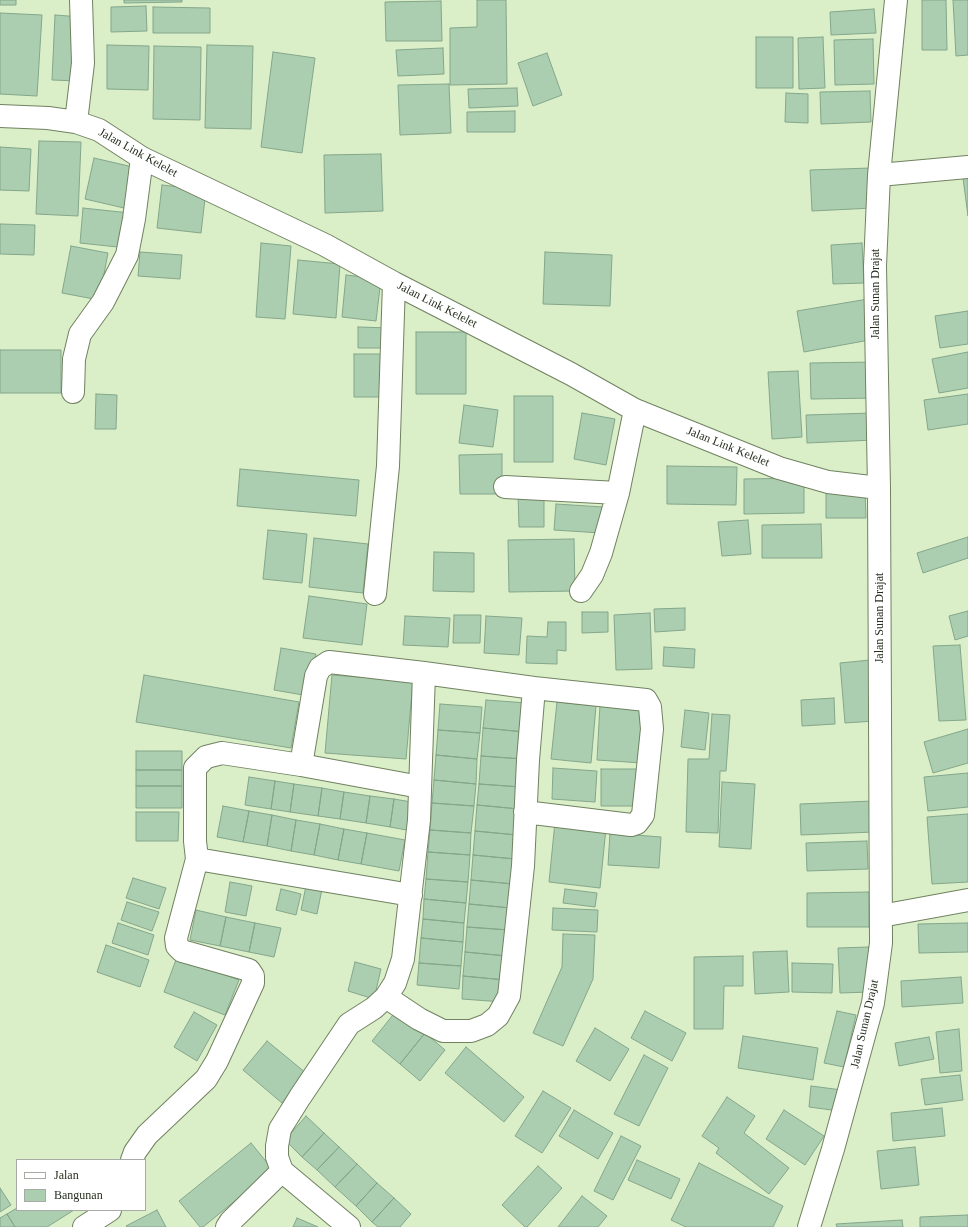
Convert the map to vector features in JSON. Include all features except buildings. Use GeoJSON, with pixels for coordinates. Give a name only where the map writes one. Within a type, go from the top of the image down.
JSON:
{"type":"FeatureCollection","features":[{"type":"Feature","properties":{"kind":"street"},"geometry":{"type":"LineString","coordinates":[[76,122],[84,63],[82,0]]}},
{"type":"Feature","properties":{"kind":"street","name":"Jalan Sunan Drajat"},"geometry":{"type":"LineString","coordinates":[[809,1227],[833,1149],[873,1003],[881,943],[879,488],[875,266],[879,175],[896,0]]}},
{"type":"Feature","properties":{"kind":"street","name":"Jalan Link Kelelet"},"geometry":{"type":"LineString","coordinates":[[0,116],[48,118],[76,122],[99,130],[142,158],[325,245],[394,283],[571,374],[635,410],[779,468],[828,482],[879,488]]}},
{"type":"Feature","properties":{"kind":"street"},"geometry":{"type":"LineString","coordinates":[[73,392],[74,359],[80,334],[103,302],[127,255],[134,219],[142,158]]}},
{"type":"Feature","properties":{"kind":"street"},"geometry":{"type":"LineString","coordinates":[[879,175],[968,167]]}},
{"type":"Feature","properties":{"kind":"street"},"geometry":{"type":"LineString","coordinates":[[375,594],[388,466],[394,283]]}},
{"type":"Feature","properties":{"kind":"street"},"geometry":{"type":"LineString","coordinates":[[581,591],[592,575],[601,553],[618,493],[635,410]]}},
{"type":"Feature","properties":{"kind":"street"},"geometry":{"type":"LineString","coordinates":[[504,487],[618,493]]}},
{"type":"Feature","properties":{"kind":"street"},"geometry":{"type":"LineString","coordinates":[[301,765],[316,676],[320,668],[330,662],[534,688],[646,700],[650,706],[652,729],[643,815],[637,823],[631,825],[525,812]]}},
{"type":"Feature","properties":{"kind":"street"},"geometry":{"type":"LineString","coordinates":[[349,1227],[282,1171],[277,1146],[280,1128],[349,1024],[374,1008],[386,997],[395,983],[403,959],[420,820],[424,673]]}},
{"type":"Feature","properties":{"kind":"street"},"geometry":{"type":"LineString","coordinates":[[386,997],[442,1031],[471,1031],[487,1025],[498,1016],[509,996],[523,866],[525,812],[534,688]]}},
{"type":"Feature","properties":{"kind":"street"},"geometry":{"type":"LineString","coordinates":[[132,1159],[135,1152],[147,1135],[206,1079],[217,1061],[253,983],[253,976],[248,970],[182,951],[177,946],[176,938],[196,859],[195,768],[206,757],[222,753],[301,765],[420,787]]}},
{"type":"Feature","properties":{"kind":"street"},"geometry":{"type":"LineString","coordinates":[[196,859],[411,895]]}},
{"type":"Feature","properties":{"kind":"street"},"geometry":{"type":"LineString","coordinates":[[881,916],[968,900]]}},
{"type":"Feature","properties":{"kind":"street"},"geometry":{"type":"LineString","coordinates":[[227,1227],[231,1221],[282,1171]]}},
{"type":"Feature","properties":{"kind":"street"},"geometry":{"type":"LineString","coordinates":[[84,1227],[108,1211]]}}]}
